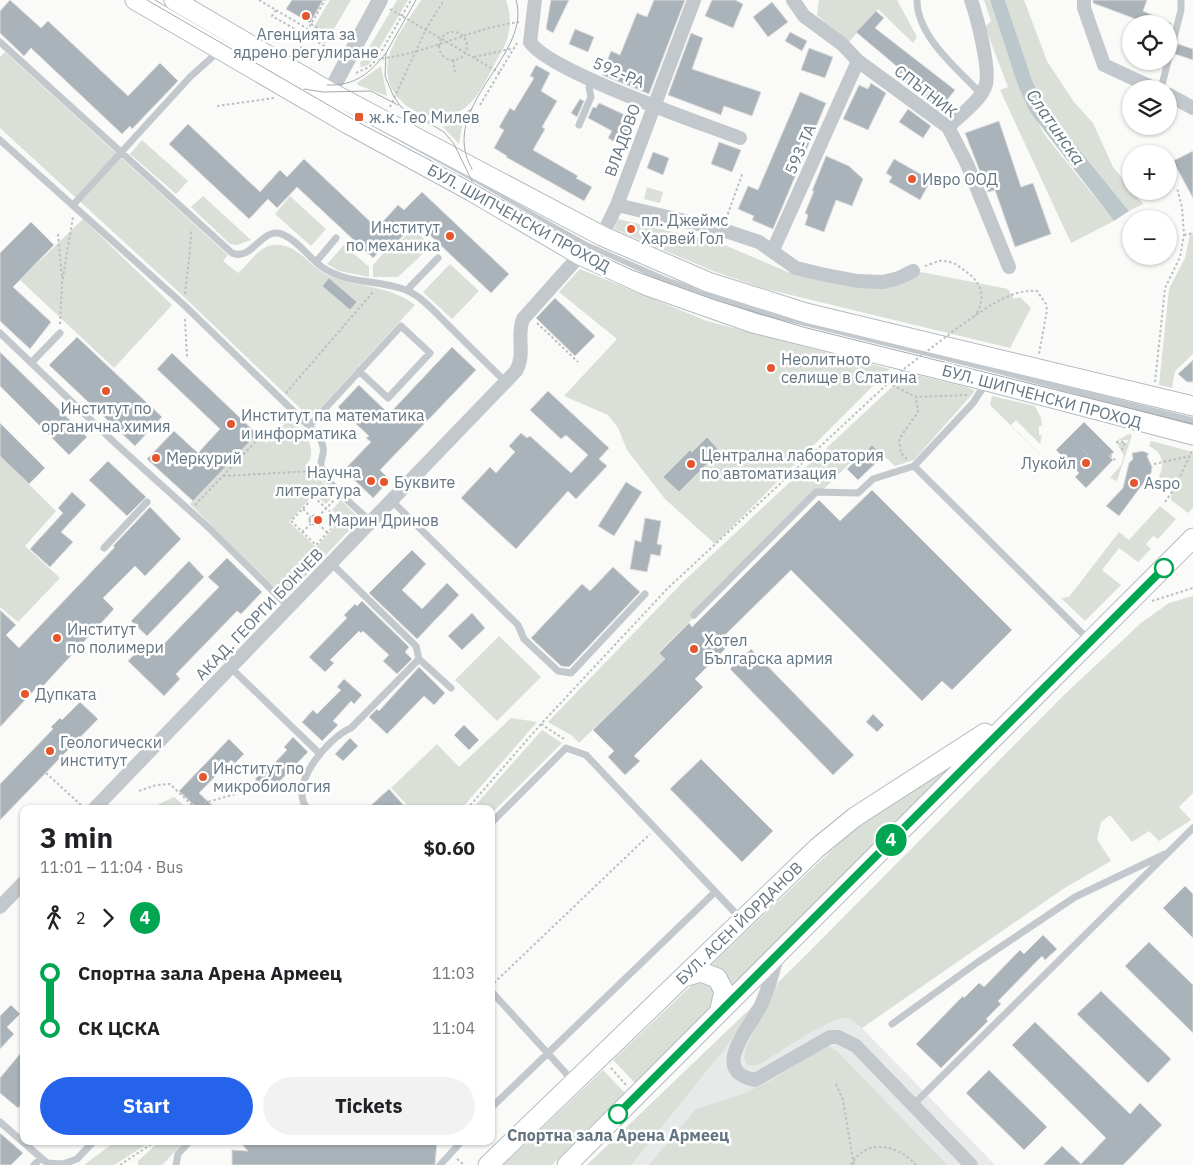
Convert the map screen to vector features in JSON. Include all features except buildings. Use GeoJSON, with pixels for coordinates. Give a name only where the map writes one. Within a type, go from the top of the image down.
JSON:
{"type":"FeatureCollection","features":[{"type":"Feature","properties":{"kind":"main road","name":"БУЛ. ШИПЧЕНСКИ ПРОХОД"},"geometry":{"type":"LineString","coordinates":[[135,0],[221,49],[602,236],[708,282],[757,299],[1193,406]]}},
{"type":"Feature","properties":{"kind":"main road","name":"БУЛ. ШИПЧЕНСКИ ПРОХОД"},"geometry":{"type":"LineString","coordinates":[[185,3],[325,100],[580,255],[648,286],[753,323],[983,388],[1190,436]]}},
{"type":"Feature","properties":{"kind":"main road","name":"БУЛ. АСЕН ЙОРДАНОВ"},"geometry":{"type":"LineString","coordinates":[[567,1165],[719,1013],[766,974],[778,954],[1193,538]]}},
{"type":"Feature","properties":{"kind":"main road","name":"БУЛ. АСЕН ЙОРДАНОВ"},"geometry":{"type":"LineString","coordinates":[[488,1165],[741,919],[817,848],[855,817],[1016,714]]}},
{"type":"Feature","properties":{"kind":"main road"},"geometry":{"type":"LineString","coordinates":[[682,977],[701,972],[717,978],[724,991],[719,1013]]}},
{"type":"Feature","properties":{"kind":"street","name":"592-РА"},"geometry":{"type":"LineString","coordinates":[[535,0],[530,42],[535,50],[556,64],[653,105],[740,138]]}},
{"type":"Feature","properties":{"kind":"street","name":"ВЛАДОВО"},"geometry":{"type":"LineString","coordinates":[[602,236],[617,204],[694,0]]}},
{"type":"Feature","properties":{"kind":"street","name":"СПЪТНИК"},"geometry":{"type":"LineString","coordinates":[[793,0],[804,16],[842,44],[858,61],[948,127],[967,164],[1009,267]]}},
{"type":"Feature","properties":{"kind":"street"},"geometry":{"type":"LineString","coordinates":[[948,127],[981,94],[986,84],[986,72],[971,0]]}},
{"type":"Feature","properties":{"kind":"street"},"geometry":{"type":"LineString","coordinates":[[1084,0],[1084,8],[1104,65],[1136,80]]}},
{"type":"Feature","properties":{"kind":"street"},"geometry":{"type":"LineString","coordinates":[[325,100],[385,4]]}},
{"type":"Feature","properties":{"kind":"street","name":"593-ТА"},"geometry":{"type":"LineString","coordinates":[[773,250],[858,61]]}},
{"type":"Feature","properties":{"kind":"street"},"geometry":{"type":"LineString","coordinates":[[1177,99],[1193,108]]}},
{"type":"Feature","properties":{"kind":"street"},"geometry":{"type":"LineString","coordinates":[[617,204],[723,230],[759,242],[773,250],[786,263],[796,268],[857,281],[883,282],[899,278],[913,271]]}},
{"type":"Feature","properties":{"kind":"street","name":"АКАД. ГЕОРГИ БОНЧЕВ"},"geometry":{"type":"LineString","coordinates":[[98,805],[506,382],[521,363],[519,328],[522,319],[580,255]]}},
{"type":"Feature","properties":{"kind":"street"},"geometry":{"type":"LineString","coordinates":[[0,907],[20,886]]}},
{"type":"Feature","properties":{"kind":"street"},"geometry":{"type":"LineString","coordinates":[[766,974],[761,1003],[733,1053],[736,1071],[741,1076],[756,1080],[830,1037],[838,1037],[856,1046],[971,1165]]}},
{"type":"Feature","properties":{"kind":"lane"},"geometry":{"type":"LineString","coordinates":[[917,0],[917,10],[924,27],[936,44],[981,94]]}},
{"type":"Feature","properties":{"kind":"lane"},"geometry":{"type":"LineString","coordinates":[[1177,25],[1181,10],[1181,0]]}},
{"type":"Feature","properties":{"kind":"lane"},"geometry":{"type":"LineString","coordinates":[[0,42],[232,253],[239,256],[246,254],[265,236],[275,233],[284,235],[316,262],[336,274],[406,290],[427,304],[506,382]]}},
{"type":"Feature","properties":{"kind":"lane"},"geometry":{"type":"LineString","coordinates":[[73,205],[190,77],[221,49]]}},
{"type":"Feature","properties":{"kind":"lane"},"geometry":{"type":"LineString","coordinates":[[579,125],[592,97],[589,87],[594,80]]}},
{"type":"Feature","properties":{"kind":"lane"},"geometry":{"type":"LineString","coordinates":[[325,100],[587,246],[667,280],[774,317],[1190,436]]}},
{"type":"Feature","properties":{"kind":"lane"},"geometry":{"type":"LineString","coordinates":[[0,140],[184,305],[309,426],[323,442],[325,451],[322,471],[325,477],[372,522]]}},
{"type":"Feature","properties":{"kind":"lane"},"geometry":{"type":"LineString","coordinates":[[316,262],[336,238]]}},
{"type":"Feature","properties":{"kind":"lane"},"geometry":{"type":"LineString","coordinates":[[406,290],[438,258]]}},
{"type":"Feature","properties":{"kind":"lane"},"geometry":{"type":"LineString","coordinates":[[309,426],[359,371],[401,326],[430,354],[388,398],[359,371]]}},
{"type":"Feature","properties":{"kind":"lane"},"geometry":{"type":"LineString","coordinates":[[0,333],[155,481],[190,510],[289,607]]}},
{"type":"Feature","properties":{"kind":"lane"},"geometry":{"type":"LineString","coordinates":[[31,363],[60,334]]}},
{"type":"Feature","properties":{"kind":"lane"},"geometry":{"type":"LineString","coordinates":[[694,615],[816,492],[858,493],[873,479],[914,466],[983,388]]}},
{"type":"Feature","properties":{"kind":"lane"},"geometry":{"type":"LineString","coordinates":[[914,466],[1090,641]]}},
{"type":"Feature","properties":{"kind":"lane"},"geometry":{"type":"LineString","coordinates":[[392,501],[518,624],[524,638],[558,671],[571,673],[645,594]]}},
{"type":"Feature","properties":{"kind":"lane"},"geometry":{"type":"LineString","coordinates":[[104,548],[147,502]]}},
{"type":"Feature","properties":{"kind":"lane"},"geometry":{"type":"LineString","coordinates":[[332,564],[416,646],[420,659],[451,688]]}},
{"type":"Feature","properties":{"kind":"lane"},"geometry":{"type":"LineString","coordinates":[[306,805],[302,798],[302,787],[309,770],[320,754],[339,733],[351,728],[420,659]]}},
{"type":"Feature","properties":{"kind":"lane"},"geometry":{"type":"LineString","coordinates":[[231,668],[320,754]]}},
{"type":"Feature","properties":{"kind":"lane"},"geometry":{"type":"LineString","coordinates":[[495,820],[566,748],[586,755],[741,919]]}},
{"type":"Feature","properties":{"kind":"lane"},"geometry":{"type":"LineString","coordinates":[[913,1105],[1193,828]]}},
{"type":"Feature","properties":{"kind":"lane"},"geometry":{"type":"LineString","coordinates":[[892,1024],[978,962],[1075,897],[1170,852]]}},
{"type":"Feature","properties":{"kind":"lane"},"geometry":{"type":"LineString","coordinates":[[495,1104],[715,892]]}},
{"type":"Feature","properties":{"kind":"lane"},"geometry":{"type":"LineString","coordinates":[[495,995],[575,1082]]}},
{"type":"Feature","properties":{"kind":"lane"},"geometry":{"type":"LineString","coordinates":[[0,1122],[20,1140]]}},
{"type":"Feature","properties":{"kind":"lane"},"geometry":{"type":"LineString","coordinates":[[26,1145],[47,1163],[63,1164],[77,1159],[90,1145]]}},
{"type":"Feature","properties":{"kind":"lane"},"geometry":{"type":"LineString","coordinates":[[176,1165],[178,1154],[186,1145]]}},
{"type":"Feature","properties":{"kind":"lane"},"geometry":{"type":"LineString","coordinates":[[440,1165],[458,1145]]}},
{"type":"Feature","properties":{"kind":"lane"},"geometry":{"type":"LineString","coordinates":[[34,1165],[40,1158]]}},
{"type":"Feature","properties":{"kind":"path"},"geometry":{"type":"LineString","coordinates":[[259,0],[308,29],[326,0]]}},
{"type":"Feature","properties":{"kind":"path"},"geometry":{"type":"LineString","coordinates":[[350,75],[362,71],[377,59],[411,0]]}},
{"type":"Feature","properties":{"kind":"path"},"geometry":{"type":"LineString","coordinates":[[388,109],[426,29],[444,0]]}},
{"type":"Feature","properties":{"kind":"path"},"geometry":{"type":"LineString","coordinates":[[385,4],[500,73]]}},
{"type":"Feature","properties":{"kind":"path"},"geometry":{"type":"LineString","coordinates":[[276,10],[272,16],[328,48]]}},
{"type":"Feature","properties":{"kind":"path"},"geometry":{"type":"LineString","coordinates":[[377,59],[392,58],[445,40],[515,23],[531,23]]}},
{"type":"Feature","properties":{"kind":"path"},"geometry":{"type":"LineString","coordinates":[[311,24],[335,37]]}},
{"type":"Feature","properties":{"kind":"path"},"geometry":{"type":"LineString","coordinates":[[449,32],[463,36],[467,44],[466,52],[461,58],[453,60],[442,55],[439,42],[441,38],[449,32]]}},
{"type":"Feature","properties":{"kind":"path"},"geometry":{"type":"LineString","coordinates":[[300,47],[321,59]]}},
{"type":"Feature","properties":{"kind":"path"},"geometry":{"type":"LineString","coordinates":[[474,57],[515,48]]}},
{"type":"Feature","properties":{"kind":"path"},"geometry":{"type":"LineString","coordinates":[[480,105],[512,53]]}},
{"type":"Feature","properties":{"kind":"path"},"geometry":{"type":"LineString","coordinates":[[453,60],[455,72]]}},
{"type":"Feature","properties":{"kind":"path"},"geometry":{"type":"LineString","coordinates":[[217,106],[282,97]]}},
{"type":"Feature","properties":{"kind":"path"},"geometry":{"type":"LineString","coordinates":[[723,230],[743,172]]}},
{"type":"Feature","properties":{"kind":"path"},"geometry":{"type":"LineString","coordinates":[[1155,387],[1164,288],[1180,257],[1184,235],[1182,207],[1177,188]]}},
{"type":"Feature","properties":{"kind":"path"},"geometry":{"type":"LineString","coordinates":[[62,283],[73,218],[73,205]]}},
{"type":"Feature","properties":{"kind":"path"},"geometry":{"type":"LineString","coordinates":[[187,356],[184,305],[188,262],[191,253],[191,217]]}},
{"type":"Feature","properties":{"kind":"path"},"geometry":{"type":"LineString","coordinates":[[1184,235],[1193,233]]}},
{"type":"Feature","properties":{"kind":"path"},"geometry":{"type":"LineString","coordinates":[[58,234],[62,283],[60,334]]}},
{"type":"Feature","properties":{"kind":"path"},"geometry":{"type":"LineString","coordinates":[[913,271],[940,261],[954,263],[968,272],[980,285],[981,291],[981,306],[975,316]]}},
{"type":"Feature","properties":{"kind":"path"},"geometry":{"type":"LineString","coordinates":[[282,399],[380,284]]}},
{"type":"Feature","properties":{"kind":"path"},"geometry":{"type":"LineString","coordinates":[[470,805],[541,724],[667,589],[900,372],[975,316],[1012,296],[1028,290],[1037,292],[1046,304],[1047,310],[1034,368]]}},
{"type":"Feature","properties":{"kind":"path"},"geometry":{"type":"LineString","coordinates":[[532,318],[578,362]]}},
{"type":"Feature","properties":{"kind":"path"},"geometry":{"type":"LineString","coordinates":[[888,383],[916,397],[983,388]]}},
{"type":"Feature","properties":{"kind":"path"},"geometry":{"type":"LineString","coordinates":[[914,466],[901,453],[899,438],[918,412],[916,397]]}},
{"type":"Feature","properties":{"kind":"path"},"geometry":{"type":"LineString","coordinates":[[190,510],[265,432]]}},
{"type":"Feature","properties":{"kind":"path"},"geometry":{"type":"LineString","coordinates":[[1190,436],[1193,449]]}},
{"type":"Feature","properties":{"kind":"path"},"geometry":{"type":"LineString","coordinates":[[1154,464],[1190,436]]}},
{"type":"Feature","properties":{"kind":"path"},"geometry":{"type":"LineString","coordinates":[[1165,502],[1174,489],[1190,436]]}},
{"type":"Feature","properties":{"kind":"path"},"geometry":{"type":"LineString","coordinates":[[1116,442],[1125,442],[1122,450]]}},
{"type":"Feature","properties":{"kind":"path"},"geometry":{"type":"LineString","coordinates":[[1083,450],[1090,457]]}},
{"type":"Feature","properties":{"kind":"path"},"geometry":{"type":"LineString","coordinates":[[1110,455],[1115,460]]}},
{"type":"Feature","properties":{"kind":"path"},"geometry":{"type":"LineString","coordinates":[[223,476],[322,471]]}},
{"type":"Feature","properties":{"kind":"path"},"geometry":{"type":"LineString","coordinates":[[314,497],[339,520],[316,545],[291,521],[303,509],[314,497]]}},
{"type":"Feature","properties":{"kind":"path"},"geometry":{"type":"LineString","coordinates":[[327,532],[318,523],[318,517],[337,498]]}},
{"type":"Feature","properties":{"kind":"path"},"geometry":{"type":"LineString","coordinates":[[303,509],[311,517],[311,524]]}},
{"type":"Feature","properties":{"kind":"path"},"geometry":{"type":"LineString","coordinates":[[311,517],[318,517]]}},
{"type":"Feature","properties":{"kind":"path"},"geometry":{"type":"LineString","coordinates":[[302,532],[311,524],[318,523]]}},
{"type":"Feature","properties":{"kind":"path"},"geometry":{"type":"LineString","coordinates":[[1151,601],[1193,588]]}},
{"type":"Feature","properties":{"kind":"path"},"geometry":{"type":"LineString","coordinates":[[541,724],[565,739],[566,748]]}},
{"type":"Feature","properties":{"kind":"path"},"geometry":{"type":"LineString","coordinates":[[46,773],[82,805]]}},
{"type":"Feature","properties":{"kind":"path"},"geometry":{"type":"LineString","coordinates":[[139,791],[156,785],[170,784],[192,805]]}},
{"type":"Feature","properties":{"kind":"path"},"geometry":{"type":"LineString","coordinates":[[197,805],[257,788]]}},
{"type":"Feature","properties":{"kind":"path"},"geometry":{"type":"LineString","coordinates":[[495,981],[656,829]]}},
{"type":"Feature","properties":{"kind":"path"},"geometry":{"type":"LineString","coordinates":[[608,1064],[630,1090]]}},
{"type":"Feature","properties":{"kind":"path"},"geometry":{"type":"LineString","coordinates":[[836,1084],[843,1100],[853,1165]]}},
{"type":"Feature","properties":{"kind":"path"},"geometry":{"type":"LineString","coordinates":[[120,1165],[150,1145]]}},
{"type":"Feature","properties":{"kind":"path"},"geometry":{"type":"LineString","coordinates":[[853,1161],[859,1153],[874,1147],[893,1147],[916,1165]]}},
{"type":"Feature","properties":{"kind":"path"},"geometry":{"type":"LineString","coordinates":[[451,1165],[458,1158],[464,1165]]}},
{"type":"Feature","properties":{"kind":"shaded area"},"geometry":{"type":"Polygon","coordinates":[[[330,0],[351,0],[325,44],[309,35],[330,0]]]}},
{"type":"Feature","properties":{"kind":"shaded area"},"geometry":{"type":"Polygon","coordinates":[[[397,0],[408,0],[374,57],[368,65],[361,67],[360,63],[397,0]]]}},
{"type":"Feature","properties":{"kind":"shaded area"},"geometry":{"type":"Polygon","coordinates":[[[421,0],[506,0],[508,6],[509,31],[503,49],[472,102],[453,114],[439,117],[425,115],[412,109],[400,100],[392,89],[388,76],[388,61],[393,45],[421,0]]]}},
{"type":"Feature","properties":{"kind":"shaded area"},"geometry":{"type":"Polygon","coordinates":[[[819,0],[897,0],[917,37],[913,43],[878,9],[848,43],[817,15],[819,0]]]}},
{"type":"Feature","properties":{"kind":"shaded area"},"geometry":{"type":"Polygon","coordinates":[[[984,0],[990,0],[1017,83],[1044,134],[1114,221],[1071,243],[1000,90],[1008,87],[985,27],[991,21],[984,0]]]}},
{"type":"Feature","properties":{"kind":"shaded area"},"geometry":{"type":"Polygon","coordinates":[[[1005,0],[1024,0],[1047,61],[1074,102],[1093,123],[1113,167],[1122,178],[1122,200],[1140,200],[1143,204],[1128,210],[1046,109],[1032,80],[1005,0]]]}},
{"type":"Feature","properties":{"kind":"shaded area"},"geometry":{"type":"Polygon","coordinates":[[[5,52],[228,255],[223,261],[238,273],[263,249],[268,246],[281,245],[296,251],[329,276],[384,290],[415,305],[314,415],[306,414],[183,296],[0,128],[0,57],[5,52]]]}},
{"type":"Feature","properties":{"kind":"shaded area"},"geometry":{"type":"Polygon","coordinates":[[[381,66],[387,96],[357,83],[381,66]]]}},
{"type":"Feature","properties":{"kind":"shaded area"},"geometry":{"type":"Polygon","coordinates":[[[463,121],[459,144],[443,127],[463,121]]]}},
{"type":"Feature","properties":{"kind":"shaded area"},"geometry":{"type":"Polygon","coordinates":[[[142,140],[188,181],[176,194],[130,154],[142,140]]]}},
{"type":"Feature","properties":{"kind":"shaded area"},"geometry":{"type":"Polygon","coordinates":[[[647,187],[663,192],[660,203],[644,199],[647,187]]]}},
{"type":"Feature","properties":{"kind":"shaded area"},"geometry":{"type":"Polygon","coordinates":[[[203,196],[251,240],[237,245],[230,244],[191,207],[203,196]]]}},
{"type":"Feature","properties":{"kind":"shaded area"},"geometry":{"type":"Polygon","coordinates":[[[290,196],[326,229],[311,246],[275,214],[290,196]]]}},
{"type":"Feature","properties":{"kind":"shaded area"},"geometry":{"type":"Polygon","coordinates":[[[83,219],[172,305],[114,368],[20,280],[83,219]]]}},
{"type":"Feature","properties":{"kind":"shaded area"},"geometry":{"type":"Polygon","coordinates":[[[618,219],[720,243],[788,272],[844,285],[884,287],[903,284],[921,272],[1008,289],[1014,299],[1020,297],[1031,308],[1010,348],[762,288],[713,271],[614,229],[618,219]]]}},
{"type":"Feature","properties":{"kind":"shaded area"},"geometry":{"type":"Polygon","coordinates":[[[413,228],[431,246],[398,277],[373,277],[373,265],[390,246],[393,249],[413,228]]]}},
{"type":"Feature","properties":{"kind":"shaded area"},"geometry":{"type":"Polygon","coordinates":[[[1193,233],[1193,354],[1175,371],[1172,388],[1159,385],[1169,289],[1185,258],[1190,234],[1193,233]]]}},
{"type":"Feature","properties":{"kind":"shaded area"},"geometry":{"type":"Polygon","coordinates":[[[344,245],[369,267],[369,277],[339,271],[327,264],[344,245]]]}},
{"type":"Feature","properties":{"kind":"shaded area"},"geometry":{"type":"Polygon","coordinates":[[[450,264],[479,291],[452,319],[423,292],[450,264]]]}},
{"type":"Feature","properties":{"kind":"shaded area"},"geometry":{"type":"Polygon","coordinates":[[[580,269],[707,321],[890,369],[715,544],[665,499],[627,450],[618,428],[608,415],[564,396],[617,339],[559,292],[580,269]]]}},
{"type":"Feature","properties":{"kind":"shaded area"},"geometry":{"type":"Polygon","coordinates":[[[913,374],[975,391],[914,460],[895,466],[872,445],[853,464],[851,462],[659,652],[665,659],[579,743],[571,735],[548,722],[684,581],[893,386],[913,374]]]}},
{"type":"Feature","properties":{"kind":"shaded area"},"geometry":{"type":"Polygon","coordinates":[[[992,396],[1035,406],[1041,418],[1042,426],[1039,426],[1039,435],[1042,435],[1040,444],[1016,420],[1011,425],[1063,477],[990,405],[992,396]]]}},
{"type":"Feature","properties":{"kind":"shaded area"},"geometry":{"type":"Polygon","coordinates":[[[290,418],[304,434],[311,447],[310,459],[306,465],[335,494],[326,504],[314,494],[289,522],[316,547],[342,519],[332,510],[341,500],[360,519],[285,598],[190,504],[257,434],[267,443],[290,418]]]}},
{"type":"Feature","properties":{"kind":"shaded area"},"geometry":{"type":"Polygon","coordinates":[[[1129,434],[1132,435],[1117,481],[1110,478],[1121,465],[1124,456],[1116,442],[1127,443],[1128,440],[1116,441],[1129,434]]]}},
{"type":"Feature","properties":{"kind":"shaded area"},"geometry":{"type":"Polygon","coordinates":[[[1151,441],[1193,452],[1193,507],[1188,513],[1171,500],[1172,488],[1159,477],[1162,459],[1149,446],[1151,441]]]}},
{"type":"Feature","properties":{"kind":"shaded area"},"geometry":{"type":"Polygon","coordinates":[[[0,456],[56,511],[25,546],[60,578],[18,622],[0,607],[0,456]]]}},
{"type":"Feature","properties":{"kind":"shaded area"},"geometry":{"type":"Polygon","coordinates":[[[1160,506],[1176,519],[1158,539],[1153,536],[1146,544],[1151,549],[1138,562],[1119,548],[1102,570],[1121,585],[1085,621],[1061,598],[1069,597],[1119,532],[1129,540],[1160,506]]]}},
{"type":"Feature","properties":{"kind":"shaded area"},"geometry":{"type":"Polygon","coordinates":[[[1193,596],[1193,793],[1179,807],[1191,820],[1159,841],[1149,831],[1132,842],[1110,815],[1101,822],[1097,839],[1111,861],[1063,889],[862,1028],[849,1019],[838,1019],[816,1029],[762,1063],[754,1066],[747,1065],[744,1058],[746,1047],[779,982],[1065,694],[1141,623],[1169,603],[1193,596]]]}},
{"type":"Feature","properties":{"kind":"shaded area"},"geometry":{"type":"Polygon","coordinates":[[[499,636],[541,677],[497,721],[455,680],[499,636]]]}},
{"type":"Feature","properties":{"kind":"shaded area"},"geometry":{"type":"Polygon","coordinates":[[[511,718],[537,722],[464,805],[407,805],[391,788],[437,744],[459,767],[511,718]]]}},
{"type":"Feature","properties":{"kind":"shaded area"},"geometry":{"type":"Polygon","coordinates":[[[542,730],[562,743],[495,810],[495,805],[476,805],[542,730]]]}},
{"type":"Feature","properties":{"kind":"shaded area"},"geometry":{"type":"Polygon","coordinates":[[[952,764],[730,989],[710,966],[853,830],[952,764]]]}},
{"type":"Feature","properties":{"kind":"shaded area"},"geometry":{"type":"Polygon","coordinates":[[[174,797],[183,805],[157,805],[174,797]]]}},
{"type":"Feature","properties":{"kind":"shaded area"},"geometry":{"type":"Polygon","coordinates":[[[803,958],[862,1028],[995,1165],[587,1165],[803,958]]]}},
{"type":"Feature","properties":{"kind":"shaded area"},"geometry":{"type":"Polygon","coordinates":[[[697,980],[715,986],[713,1006],[635,1083],[613,1060],[697,980]]]}},
{"type":"Feature","properties":{"kind":"shaded area"},"geometry":{"type":"Polygon","coordinates":[[[754,1005],[742,1027],[631,1165],[587,1165],[754,1005]]]}},
{"type":"Feature","properties":{"kind":"shaded area"},"geometry":{"type":"Polygon","coordinates":[[[828,1046],[837,1051],[947,1165],[649,1165],[696,1109],[743,1094],[772,1080],[821,1048],[828,1046]]]}},
{"type":"Feature","properties":{"kind":"shaded area"},"geometry":{"type":"Polygon","coordinates":[[[603,1070],[625,1093],[552,1165],[503,1165],[603,1070]]]}},
{"type":"Feature","properties":{"kind":"shaded area"},"geometry":{"type":"Polygon","coordinates":[[[111,1145],[146,1145],[114,1165],[84,1165],[111,1145]]]}},
{"type":"Feature","properties":{"kind":"shaded area"},"geometry":{"type":"Polygon","coordinates":[[[156,1145],[181,1145],[162,1165],[138,1165],[138,1161],[156,1145]]]}},
{"type":"Feature","properties":{"kind":"water","name":"Слатинска"},"geometry":{"type":"Polygon","coordinates":[[[990,0],[1005,0],[1032,80],[1046,109],[1128,210],[1122,210],[1122,216],[1114,221],[1030,112],[1017,83],[990,0]]]}},
{"type":"Feature","properties":{"kind":"tram line"},"geometry":{"type":"LineString","coordinates":[[147,0],[356,121],[473,183],[587,249],[632,270],[715,300],[803,327],[1193,424]]}},
{"type":"Feature","properties":{"kind":"tram line"},"geometry":{"type":"LineString","coordinates":[[416,0],[386,53],[385,76],[393,95],[401,107],[444,132],[454,144],[472,181]]}},
{"type":"Feature","properties":{"kind":"tram line"},"geometry":{"type":"LineString","coordinates":[[472,169],[464,146],[466,124],[475,103],[511,41],[518,21],[516,0]]}},
{"type":"Feature","properties":{"kind":"tram line"},"geometry":{"type":"LineString","coordinates":[[327,85],[346,83],[361,77],[374,67],[386,53]]}},
{"type":"Feature","properties":{"kind":"tram line"},"geometry":{"type":"LineString","coordinates":[[304,89],[323,92],[371,91],[398,105]]}},
{"type":"Feature","properties":{"kind":"tram line"},"geometry":{"type":"LineString","coordinates":[[428,121],[451,120],[472,109]]}},
{"type":"Feature","properties":{"kind":"bus line","name":"4"},"geometry":{"type":"LineString","coordinates":[[618,1114],[1164,568]]}},
{"type":"Feature","properties":{"kind":"place","name":"Агенцията за ядрено регулиране"},"geometry":{"type":"Point","coordinates":[306,16]}},
{"type":"Feature","properties":{"kind":"place","name":"ж.к. Гео Милев"},"geometry":{"type":"Point","coordinates":[359,117]}},
{"type":"Feature","properties":{"kind":"place","name":"Ивро ООД"},"geometry":{"type":"Point","coordinates":[912,179]}},
{"type":"Feature","properties":{"kind":"place","name":"пл. Джеймс Харвей Гол"},"geometry":{"type":"Point","coordinates":[631,229]}},
{"type":"Feature","properties":{"kind":"place","name":"Институт по механика"},"geometry":{"type":"Point","coordinates":[450,236]}},
{"type":"Feature","properties":{"kind":"place","name":"Неолитното селище в Слатина"},"geometry":{"type":"Point","coordinates":[771,368]}},
{"type":"Feature","properties":{"kind":"place","name":"Институт по органична химия"},"geometry":{"type":"Point","coordinates":[106,391]}},
{"type":"Feature","properties":{"kind":"place","name":"Институт па математика и информатика"},"geometry":{"type":"Point","coordinates":[231,424]}},
{"type":"Feature","properties":{"kind":"place","name":"Меркурий"},"geometry":{"type":"Point","coordinates":[156,458]}},
{"type":"Feature","properties":{"kind":"place","name":"Лукойл"},"geometry":{"type":"Point","coordinates":[1086,463]}},
{"type":"Feature","properties":{"kind":"place","name":"Централна лаборатория по автоматизация"},"geometry":{"type":"Point","coordinates":[691,464]}},
{"type":"Feature","properties":{"kind":"place","name":"Научна литература"},"geometry":{"type":"Point","coordinates":[371,481]}},
{"type":"Feature","properties":{"kind":"place","name":"Буквите"},"geometry":{"type":"Point","coordinates":[384,482]}},
{"type":"Feature","properties":{"kind":"place","name":"Aspo"},"geometry":{"type":"Point","coordinates":[1134,483]}},
{"type":"Feature","properties":{"kind":"place","name":"Марин Дринов"},"geometry":{"type":"Point","coordinates":[318,520]}},
{"type":"Feature","properties":{"kind":"place","name":"Институт по полимери"},"geometry":{"type":"Point","coordinates":[57,638]}},
{"type":"Feature","properties":{"kind":"place","name":"Хотел Българска армия"},"geometry":{"type":"Point","coordinates":[694,649]}},
{"type":"Feature","properties":{"kind":"place","name":"Дупката"},"geometry":{"type":"Point","coordinates":[25,694]}},
{"type":"Feature","properties":{"kind":"place","name":"Геологически институт"},"geometry":{"type":"Point","coordinates":[50,751]}},
{"type":"Feature","properties":{"kind":"place","name":"Институт по микробиология"},"geometry":{"type":"Point","coordinates":[203,777]}},
{"type":"Feature","properties":{"kind":"place","name":"Спортна зала Арена Армеец"},"geometry":{"type":"Point","coordinates":[618,1114]}}]}
